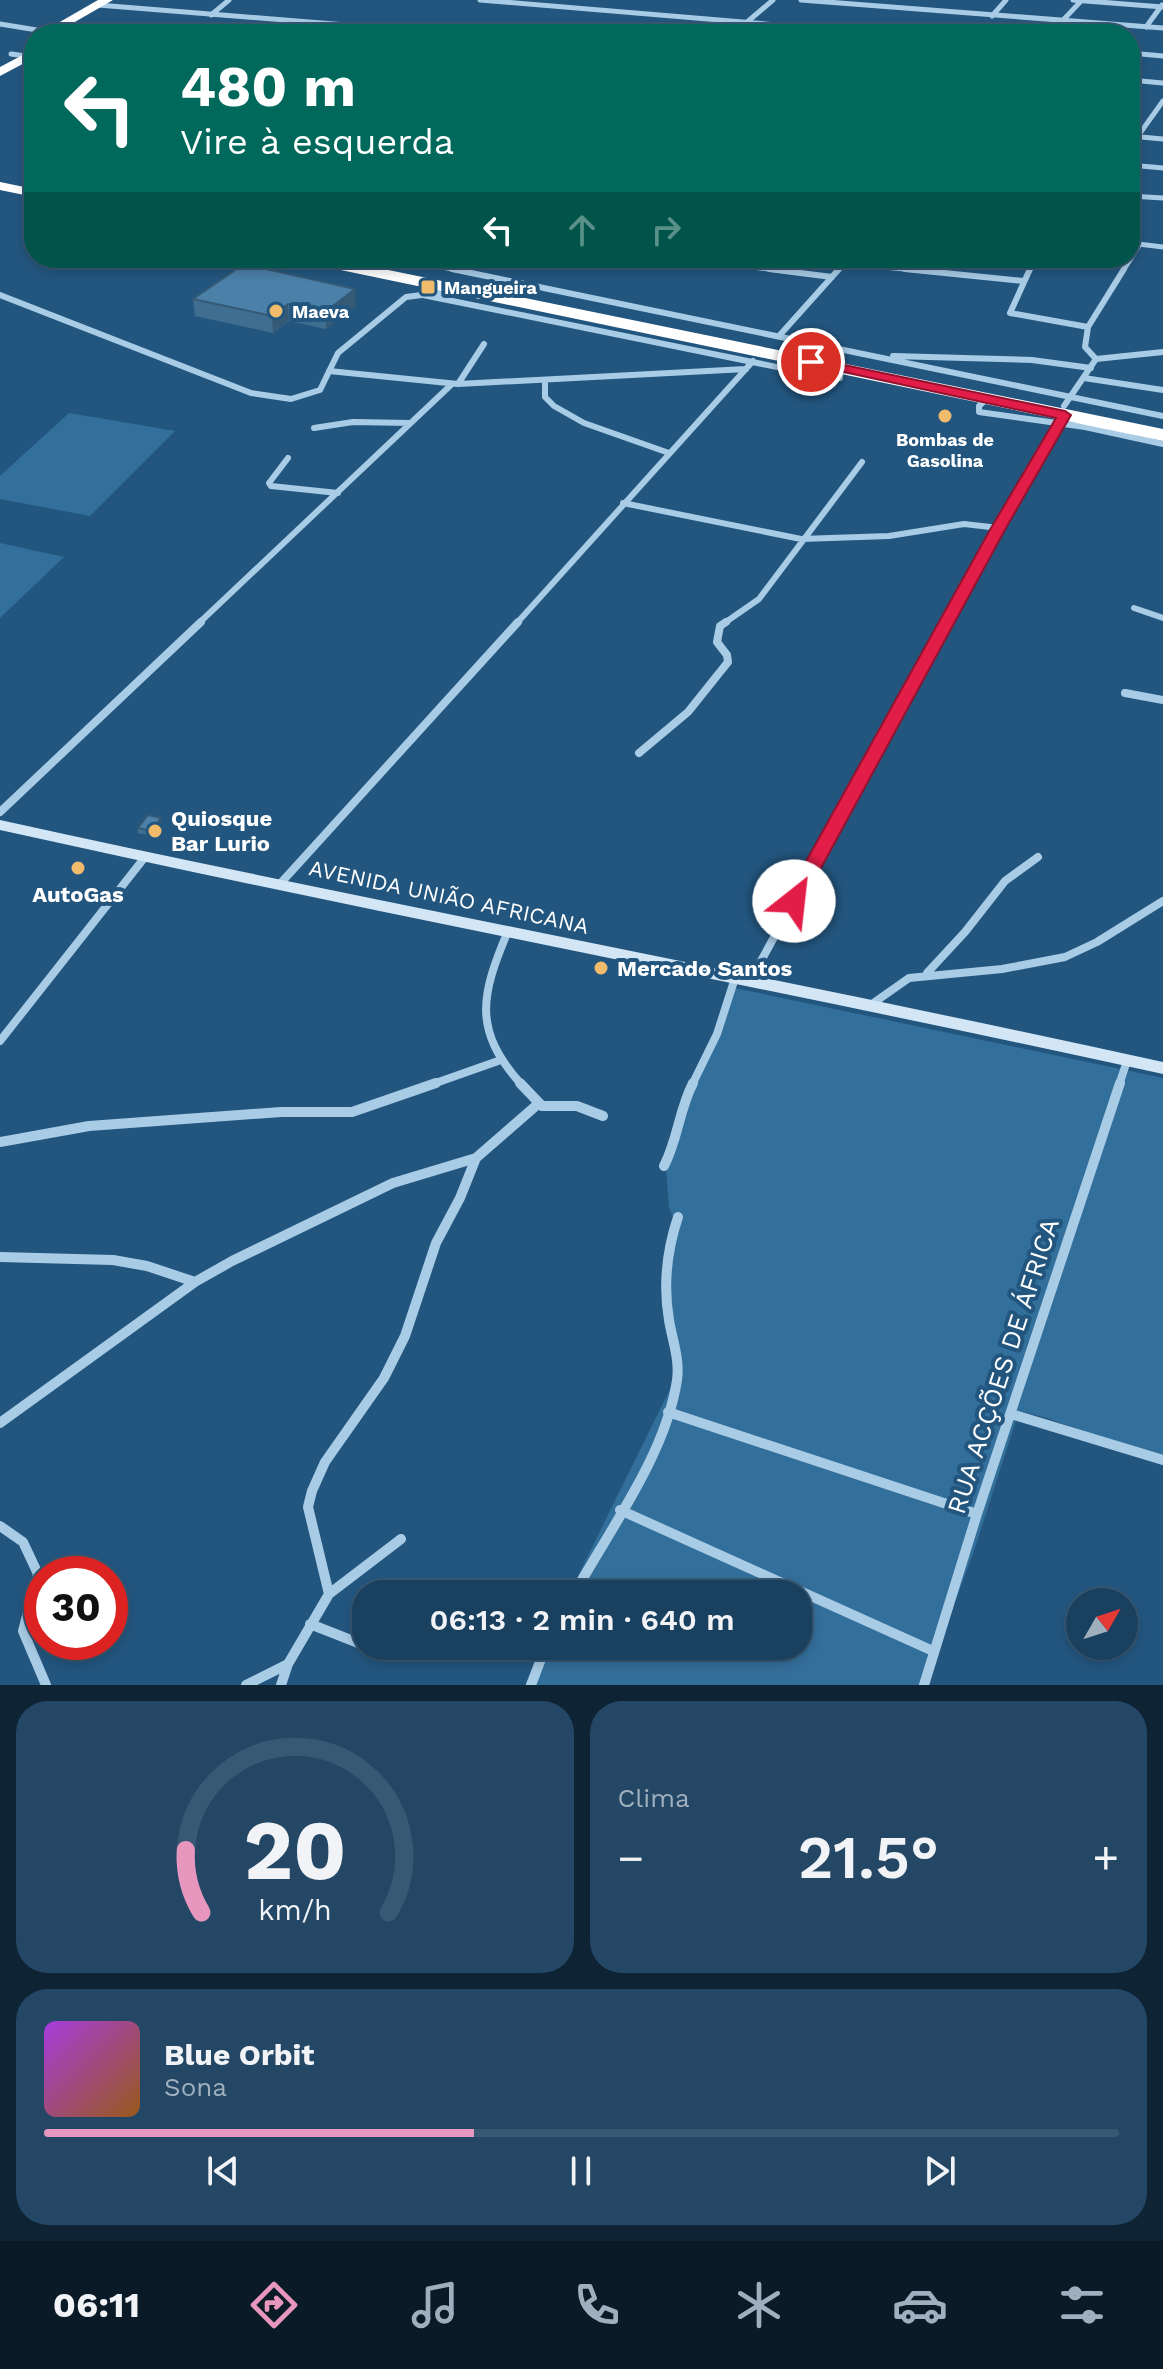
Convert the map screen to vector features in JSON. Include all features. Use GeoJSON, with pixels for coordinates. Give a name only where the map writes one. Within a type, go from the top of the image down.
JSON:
{"type":"FeatureCollection","features":[{"type":"Feature","properties":{"kind":"highway"},"geometry":{"type":"LineString","coordinates":[[65,24],[106,4],[128,0]]}},
{"type":"Feature","properties":{"kind":"highway"},"geometry":{"type":"LineString","coordinates":[[81,24],[106,4]]}},
{"type":"Feature","properties":{"kind":"highway"},"geometry":{"type":"LineString","coordinates":[[5,56],[24,46]]}},
{"type":"Feature","properties":{"kind":"highway"},"geometry":{"type":"LineString","coordinates":[[0,72],[24,60]]}},
{"type":"Feature","properties":{"kind":"highway"},"geometry":{"type":"LineString","coordinates":[[0,186],[24,191]]}},
{"type":"Feature","properties":{"kind":"highway"},"geometry":{"type":"LineString","coordinates":[[0,196],[24,201]]}},
{"type":"Feature","properties":{"kind":"highway"},"geometry":{"type":"LineString","coordinates":[[357,268],[988,398],[1163,426]]}},
{"type":"Feature","properties":{"kind":"highway"},"geometry":{"type":"LineString","coordinates":[[394,268],[1065,411],[1163,435]]}},
{"type":"Feature","properties":{"kind":"main road","name":"AVENIDA UNIÃO AFRICANA"},"geometry":{"type":"LineString","coordinates":[[0,825],[279,885],[872,1004],[1163,1068]]}},
{"type":"Feature","properties":{"kind":"street"},"geometry":{"type":"LineString","coordinates":[[211,15],[229,0]]}},
{"type":"Feature","properties":{"kind":"street"},"geometry":{"type":"LineString","coordinates":[[480,0],[768,24]]}},
{"type":"Feature","properties":{"kind":"street"},"geometry":{"type":"LineString","coordinates":[[745,22],[773,0]]}},
{"type":"Feature","properties":{"kind":"street"},"geometry":{"type":"LineString","coordinates":[[801,0],[1104,24]]}},
{"type":"Feature","properties":{"kind":"street"},"geometry":{"type":"LineString","coordinates":[[853,5],[859,0]]}},
{"type":"Feature","properties":{"kind":"street"},"geometry":{"type":"LineString","coordinates":[[992,16],[1006,0]]}},
{"type":"Feature","properties":{"kind":"street"},"geometry":{"type":"LineString","coordinates":[[1073,0],[1162,5]]}},
{"type":"Feature","properties":{"kind":"street"},"geometry":{"type":"LineString","coordinates":[[1060,24],[1081,0]]}},
{"type":"Feature","properties":{"kind":"street"},"geometry":{"type":"LineString","coordinates":[[106,4],[328,24]]}},
{"type":"Feature","properties":{"kind":"street"},"geometry":{"type":"LineString","coordinates":[[1146,27],[1162,5]]}},
{"type":"Feature","properties":{"kind":"street"},"geometry":{"type":"LineString","coordinates":[[0,24],[24,29]]}},
{"type":"Feature","properties":{"kind":"street"},"geometry":{"type":"LineString","coordinates":[[1140,27],[1163,28]]}},
{"type":"Feature","properties":{"kind":"street"},"geometry":{"type":"LineString","coordinates":[[1140,54],[1163,56]]}},
{"type":"Feature","properties":{"kind":"street"},"geometry":{"type":"LineString","coordinates":[[1140,81],[1163,83]]}},
{"type":"Feature","properties":{"kind":"street"},"geometry":{"type":"LineString","coordinates":[[1140,133],[1163,101]]}},
{"type":"Feature","properties":{"kind":"street"},"geometry":{"type":"LineString","coordinates":[[1140,136],[1163,139]]}},
{"type":"Feature","properties":{"kind":"street"},"geometry":{"type":"LineString","coordinates":[[1140,166],[1163,168]]}},
{"type":"Feature","properties":{"kind":"street"},"geometry":{"type":"LineString","coordinates":[[1140,197],[1163,198]]}},
{"type":"Feature","properties":{"kind":"street"},"geometry":{"type":"LineString","coordinates":[[1140,244],[1163,247]]}},
{"type":"Feature","properties":{"kind":"street"},"geometry":{"type":"LineString","coordinates":[[447,268],[856,351],[1065,411],[1163,444]]}},
{"type":"Feature","properties":{"kind":"street"},"geometry":{"type":"LineString","coordinates":[[759,268],[832,277]]}},
{"type":"Feature","properties":{"kind":"street"},"geometry":{"type":"LineString","coordinates":[[779,336],[840,268]]}},
{"type":"Feature","properties":{"kind":"street"},"geometry":{"type":"LineString","coordinates":[[908,268],[1024,281]]}},
{"type":"Feature","properties":{"kind":"street"},"geometry":{"type":"LineString","coordinates":[[1032,268],[1010,309],[1013,315],[1088,327]]}},
{"type":"Feature","properties":{"kind":"street"},"geometry":{"type":"LineString","coordinates":[[1096,359],[1085,347],[1088,327],[1125,268]]}},
{"type":"Feature","properties":{"kind":"street"},"geometry":{"type":"LineString","coordinates":[[0,295],[263,398],[306,396],[326,383],[331,362],[338,353],[400,300],[416,293],[466,290]]}},
{"type":"Feature","properties":{"kind":"street"},"geometry":{"type":"LineString","coordinates":[[416,293],[831,378],[840,378],[841,368]]}},
{"type":"Feature","properties":{"kind":"street"},"geometry":{"type":"LineString","coordinates":[[0,812],[410,423],[455,384],[484,344]]}},
{"type":"Feature","properties":{"kind":"street"},"geometry":{"type":"LineString","coordinates":[[856,351],[1032,360],[1091,368]]}},
{"type":"Feature","properties":{"kind":"street"},"geometry":{"type":"LineString","coordinates":[[1096,359],[1163,352]]}},
{"type":"Feature","properties":{"kind":"street"},"geometry":{"type":"LineString","coordinates":[[664,1166],[674,1147],[682,1104],[743,979],[1096,359]]}},
{"type":"Feature","properties":{"kind":"street"},"geometry":{"type":"LineString","coordinates":[[279,885],[555,585],[623,503],[753,361]]}},
{"type":"Feature","properties":{"kind":"street"},"geometry":{"type":"LineString","coordinates":[[329,371],[455,384],[746,369]]}},
{"type":"Feature","properties":{"kind":"street"},"geometry":{"type":"LineString","coordinates":[[1084,378],[1163,390]]}},
{"type":"Feature","properties":{"kind":"street"},"geometry":{"type":"LineString","coordinates":[[545,380],[545,397],[559,409],[603,430],[669,453]]}},
{"type":"Feature","properties":{"kind":"street"},"geometry":{"type":"LineString","coordinates":[[1065,411],[1163,416]]}},
{"type":"Feature","properties":{"kind":"street"},"geometry":{"type":"LineString","coordinates":[[314,428],[353,422],[410,423]]}},
{"type":"Feature","properties":{"kind":"street"},"geometry":{"type":"LineString","coordinates":[[288,458],[269,483],[271,486],[338,493]]}},
{"type":"Feature","properties":{"kind":"street"},"geometry":{"type":"LineString","coordinates":[[639,753],[691,712],[717,679],[728,662],[727,655],[717,642],[720,626],[759,599],[801,539],[862,462]]}},
{"type":"Feature","properties":{"kind":"street"},"geometry":{"type":"LineString","coordinates":[[623,503],[801,539],[889,536],[964,524],[999,528]]}},
{"type":"Feature","properties":{"kind":"street"},"geometry":{"type":"LineString","coordinates":[[1134,608],[1163,618]]}},
{"type":"Feature","properties":{"kind":"street"},"geometry":{"type":"LineString","coordinates":[[1125,693],[1163,700]]}},
{"type":"Feature","properties":{"kind":"street"},"geometry":{"type":"LineString","coordinates":[[0,1041],[3,1032],[145,857]]}},
{"type":"Feature","properties":{"kind":"street"},"geometry":{"type":"LineString","coordinates":[[926,974],[966,931],[1005,878],[1017,867],[1038,857]]}},
{"type":"Feature","properties":{"kind":"street"},"geometry":{"type":"LineString","coordinates":[[872,1004],[909,978],[1002,969],[1065,957],[1097,942],[1163,901]]}},
{"type":"Feature","properties":{"kind":"street"},"geometry":{"type":"LineString","coordinates":[[508,931],[488,976],[484,1002],[485,1024],[498,1061],[538,1104],[562,1110],[575,1106],[603,1116]]}},
{"type":"Feature","properties":{"kind":"street"},"geometry":{"type":"LineString","coordinates":[[0,1142],[89,1126],[281,1112],[352,1112],[498,1061]]}},
{"type":"Feature","properties":{"kind":"street","name":"RUA ACÇÕES DE ÁFRICA"},"geometry":{"type":"LineString","coordinates":[[929,1683],[933,1651],[1127,1061]]}},
{"type":"Feature","properties":{"kind":"street"},"geometry":{"type":"LineString","coordinates":[[0,1423],[195,1282],[335,1209],[393,1183],[476,1158],[538,1104]]}},
{"type":"Feature","properties":{"kind":"street"},"geometry":{"type":"LineString","coordinates":[[329,1594],[308,1507],[312,1491],[325,1462],[384,1378],[405,1336],[436,1243],[460,1198],[476,1158]]}},
{"type":"Feature","properties":{"kind":"street"},"geometry":{"type":"LineString","coordinates":[[582,1580],[668,1412],[678,1379],[677,1347],[666,1295],[666,1269],[669,1242],[678,1217]]}},
{"type":"Feature","properties":{"kind":"street"},"geometry":{"type":"LineString","coordinates":[[0,1257],[113,1260],[147,1266],[195,1282]]}},
{"type":"Feature","properties":{"kind":"street"},"geometry":{"type":"LineString","coordinates":[[668,1412],[977,1514]]}},
{"type":"Feature","properties":{"kind":"street"},"geometry":{"type":"LineString","coordinates":[[1011,1414],[1163,1460]]}},
{"type":"Feature","properties":{"kind":"street"},"geometry":{"type":"LineString","coordinates":[[620,1510],[933,1651]]}},
{"type":"Feature","properties":{"kind":"street"},"geometry":{"type":"LineString","coordinates":[[0,1526],[23,1542],[38,1574],[23,1631],[46,1685]]}},
{"type":"Feature","properties":{"kind":"street"},"geometry":{"type":"LineString","coordinates":[[281,1685],[288,1664],[329,1594],[401,1539]]}},
{"type":"Feature","properties":{"kind":"street"},"geometry":{"type":"LineString","coordinates":[[310,1624],[352,1640]]}},
{"type":"Feature","properties":{"kind":"street"},"geometry":{"type":"LineString","coordinates":[[531,1685],[541,1660]]}},
{"type":"Feature","properties":{"kind":"street"},"geometry":{"type":"LineString","coordinates":[[246,1685],[288,1664]]}},
{"type":"Feature","properties":{"kind":"shaded area"},"geometry":{"type":"Polygon","coordinates":[[[69,413],[175,431],[90,516],[0,499],[0,476],[69,413]]]}},
{"type":"Feature","properties":{"kind":"shaded area"},"geometry":{"type":"Polygon","coordinates":[[[0,543],[64,557],[0,618],[0,543]]]}},
{"type":"Feature","properties":{"kind":"shaded area"},"geometry":{"type":"Polygon","coordinates":[[[735,988],[1163,1078],[1163,1461],[1047,1418],[1019,1411],[974,1551],[924,1685],[525,1685],[537,1660],[812,1660],[812,1580],[576,1580],[675,1379],[664,1283],[674,1220],[669,1207],[666,1169],[735,988]]]}},
{"type":"Feature","properties":{"kind":"building"},"geometry":{"type":"Polygon","coordinates":[[[238,268],[262,268],[355,289],[325,312],[288,304],[272,316],[193,299],[238,268]]]}},
{"type":"Feature","properties":{"kind":"building"},"geometry":{"type":"Polygon","coordinates":[[[148,815],[161,818],[151,831],[138,828],[148,815]]]}},
{"type":"Feature","properties":{"kind":"place","name":"Mangueira"},"geometry":{"type":"Point","coordinates":[428,287]}},
{"type":"Feature","properties":{"kind":"place","name":"Maeva"},"geometry":{"type":"Point","coordinates":[276,311]}},
{"type":"Feature","properties":{"kind":"place","name":"Bombas de Gasolina"},"geometry":{"type":"Point","coordinates":[945,416]}},
{"type":"Feature","properties":{"kind":"place","name":"Quiosque Bar Lurio"},"geometry":{"type":"Point","coordinates":[155,831]}},
{"type":"Feature","properties":{"kind":"place","name":"AutoGas"},"geometry":{"type":"Point","coordinates":[78,868]}},
{"type":"Feature","properties":{"kind":"place","name":"Mercado Santos"},"geometry":{"type":"Point","coordinates":[601,968]}},
{"type":"Feature","properties":{"kind":"route"},"geometry":{"type":"LineString","coordinates":[[794,901],[999,528],[1065,415],[811,362]]}}]}
